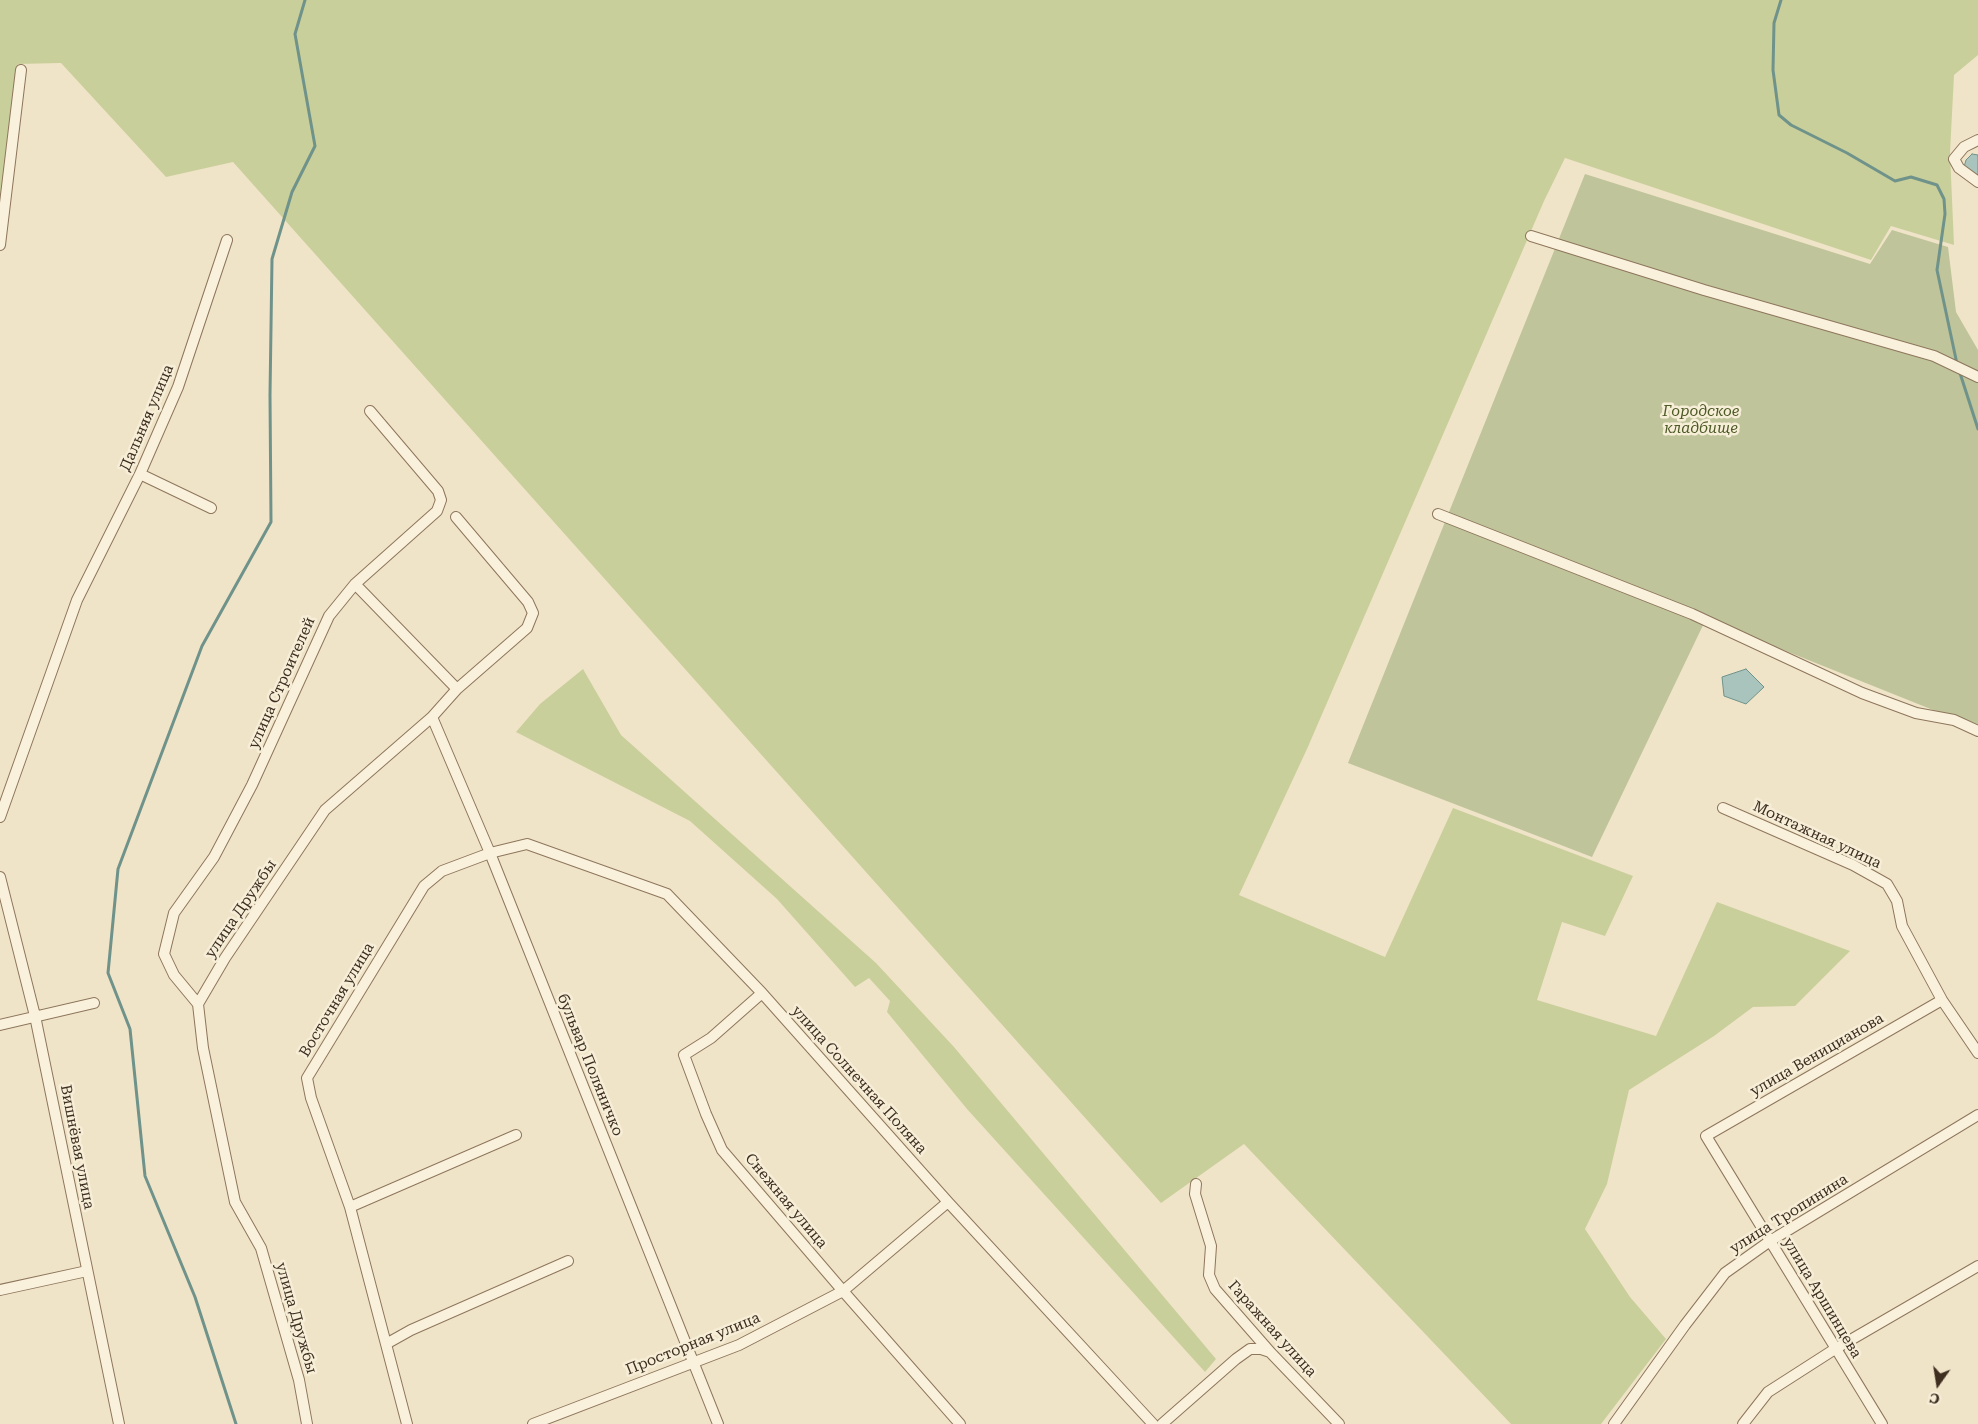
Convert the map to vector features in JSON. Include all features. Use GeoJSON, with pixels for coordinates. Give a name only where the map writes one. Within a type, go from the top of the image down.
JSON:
{"type":"FeatureCollection","features":[{"type":"Feature","properties":{"kind":"street"},"geometry":{"type":"LineString","coordinates":[[0,244],[21,70]]}},
{"type":"Feature","properties":{"kind":"street"},"geometry":{"type":"LineString","coordinates":[[1978,140],[1964,147],[1954,159],[1959,168],[1978,182]]}},
{"type":"Feature","properties":{"kind":"street"},"geometry":{"type":"LineString","coordinates":[[1531,236],[1704,290],[1934,356],[1978,377]]}},
{"type":"Feature","properties":{"kind":"street","name":"Дальняя улица"},"geometry":{"type":"LineString","coordinates":[[0,817],[77,600],[140,474],[178,387],[227,240]]}},
{"type":"Feature","properties":{"kind":"street","name":"улица Строителей"},"geometry":{"type":"LineString","coordinates":[[198,1004],[174,975],[164,954],[174,913],[214,857],[252,785],[329,616],[355,584],[437,511],[441,500],[438,491],[370,411]]}},
{"type":"Feature","properties":{"kind":"street"},"geometry":{"type":"LineString","coordinates":[[140,474],[211,508]]}},
{"type":"Feature","properties":{"kind":"street"},"geometry":{"type":"LineString","coordinates":[[1438,514],[1692,614],[1862,693],[1916,713],[1954,720],[1978,731]]}},
{"type":"Feature","properties":{"kind":"street","name":"улица Дружбы"},"geometry":{"type":"LineString","coordinates":[[308,1424],[299,1380],[261,1248],[235,1202],[203,1048],[198,1004],[226,958],[325,810],[432,718],[457,689],[527,628],[533,613],[528,602],[456,517]]}},
{"type":"Feature","properties":{"kind":"street"},"geometry":{"type":"LineString","coordinates":[[355,584],[457,689]]}},
{"type":"Feature","properties":{"kind":"street","name":"бульвар Поляничко"},"geometry":{"type":"LineString","coordinates":[[432,718],[490,853],[718,1424]]}},
{"type":"Feature","properties":{"kind":"street","name":"Монтажная улица"},"geometry":{"type":"LineString","coordinates":[[1723,808],[1853,865],[1887,884],[1897,901],[1902,926],[1942,1000],[1978,1053]]}},
{"type":"Feature","properties":{"kind":"street","name":"улица Солнечная Поляна"},"geometry":{"type":"LineString","coordinates":[[490,853],[527,844],[667,894],[762,993],[948,1202],[1153,1424]]}},
{"type":"Feature","properties":{"kind":"street","name":"Восточная улица"},"geometry":{"type":"LineString","coordinates":[[407,1424],[350,1207],[311,1098],[308,1078],[424,886],[442,871],[490,853]]}},
{"type":"Feature","properties":{"kind":"street","name":"Вишнёвая улица"},"geometry":{"type":"LineString","coordinates":[[0,877],[35,1016],[119,1424]]}},
{"type":"Feature","properties":{"kind":"street","name":"Снежная улица"},"geometry":{"type":"LineString","coordinates":[[762,993],[711,1038],[684,1055],[722,1150],[960,1424]]}},
{"type":"Feature","properties":{"kind":"street","name":"улица Веницианова"},"geometry":{"type":"LineString","coordinates":[[1706,1136],[1942,1000]]}},
{"type":"Feature","properties":{"kind":"street"},"geometry":{"type":"LineString","coordinates":[[0,1025],[94,1003]]}},
{"type":"Feature","properties":{"kind":"street","name":"улица Тропинина"},"geometry":{"type":"LineString","coordinates":[[1614,1424],[1725,1273],[1770,1241],[1978,1115]]}},
{"type":"Feature","properties":{"kind":"street"},"geometry":{"type":"LineString","coordinates":[[350,1207],[516,1135]]}},
{"type":"Feature","properties":{"kind":"street","name":"улица Аршинцева"},"geometry":{"type":"LineString","coordinates":[[1706,1136],[1834,1349],[1882,1424]]}},
{"type":"Feature","properties":{"kind":"street","name":"Гаражная улица"},"geometry":{"type":"LineString","coordinates":[[1196,1184],[1195,1194],[1211,1246],[1209,1276],[1215,1289],[1271,1353],[1339,1424]]}},
{"type":"Feature","properties":{"kind":"street","name":"Просторная улица"},"geometry":{"type":"LineString","coordinates":[[533,1424],[739,1345],[843,1291],[948,1202]]}},
{"type":"Feature","properties":{"kind":"street"},"geometry":{"type":"LineString","coordinates":[[386,1344],[411,1330],[568,1260]]}},
{"type":"Feature","properties":{"kind":"street"},"geometry":{"type":"LineString","coordinates":[[1743,1424],[1768,1392],[1834,1349],[1978,1266]]}},
{"type":"Feature","properties":{"kind":"street"},"geometry":{"type":"LineString","coordinates":[[0,1290],[87,1271]]}},
{"type":"Feature","properties":{"kind":"street"},"geometry":{"type":"LineString","coordinates":[[1162,1424],[1250,1349],[1261,1349],[1271,1353]]}},
{"type":"Feature","properties":{"kind":"green space"},"geometry":{"type":"Polygon","coordinates":[[[0,0],[1978,0],[1978,55],[1954,75],[1950,153],[1954,245],[1891,226],[1871,260],[1565,158],[1544,201],[1307,749],[1239,895],[1385,957],[1453,808],[1633,876],[1605,936],[1562,922],[1537,1000],[1656,1036],[1717,902],[1850,951],[1795,1006],[1753,1007],[1714,1036],[1629,1090],[1607,1184],[1585,1229],[1630,1297],[1666,1339],[1601,1424],[1511,1424],[1244,1144],[1161,1203],[233,162],[166,177],[61,63],[18,64],[0,209],[0,0]]]}},
{"type":"Feature","properties":{"kind":"green space","name":"Городское кладбище"},"geometry":{"type":"Polygon","coordinates":[[[1585,174],[1870,264],[1892,230],[1948,247],[1956,312],[1978,350],[1978,728],[1706,619],[1592,857],[1348,763],[1585,174]]]}},
{"type":"Feature","properties":{"kind":"green space"},"geometry":{"type":"Polygon","coordinates":[[[583,669],[621,735],[876,963],[954,1047],[1216,1359],[1205,1372],[967,1109],[887,1012],[890,1001],[869,978],[855,987],[777,899],[690,821],[516,732],[540,704],[583,669]]]}},
{"type":"Feature","properties":{"kind":"water"},"geometry":{"type":"Polygon","coordinates":[[[1972,154],[1978,155],[1978,176],[1964,167],[1966,160],[1972,154]]]}},
{"type":"Feature","properties":{"kind":"water"},"geometry":{"type":"Polygon","coordinates":[[[1746,669],[1764,687],[1746,704],[1724,696],[1722,677],[1746,669]]]}},
{"type":"Feature","properties":{"kind":"waterway"},"geometry":{"type":"LineString","coordinates":[[236,1424],[195,1297],[145,1176],[130,1029],[108,973],[118,869],[202,646],[271,522],[272,259],[292,192],[315,146],[295,34],[305,0]]}},
{"type":"Feature","properties":{"kind":"waterway"},"geometry":{"type":"LineString","coordinates":[[1781,0],[1774,23],[1773,70],[1779,115],[1791,125],[1847,153],[1895,181],[1911,177],[1937,185],[1944,199],[1945,214],[1937,270],[1957,364]]}},
{"type":"Feature","properties":{"kind":"waterway"},"geometry":{"type":"LineString","coordinates":[[1959,370],[1978,429]]}}]}
